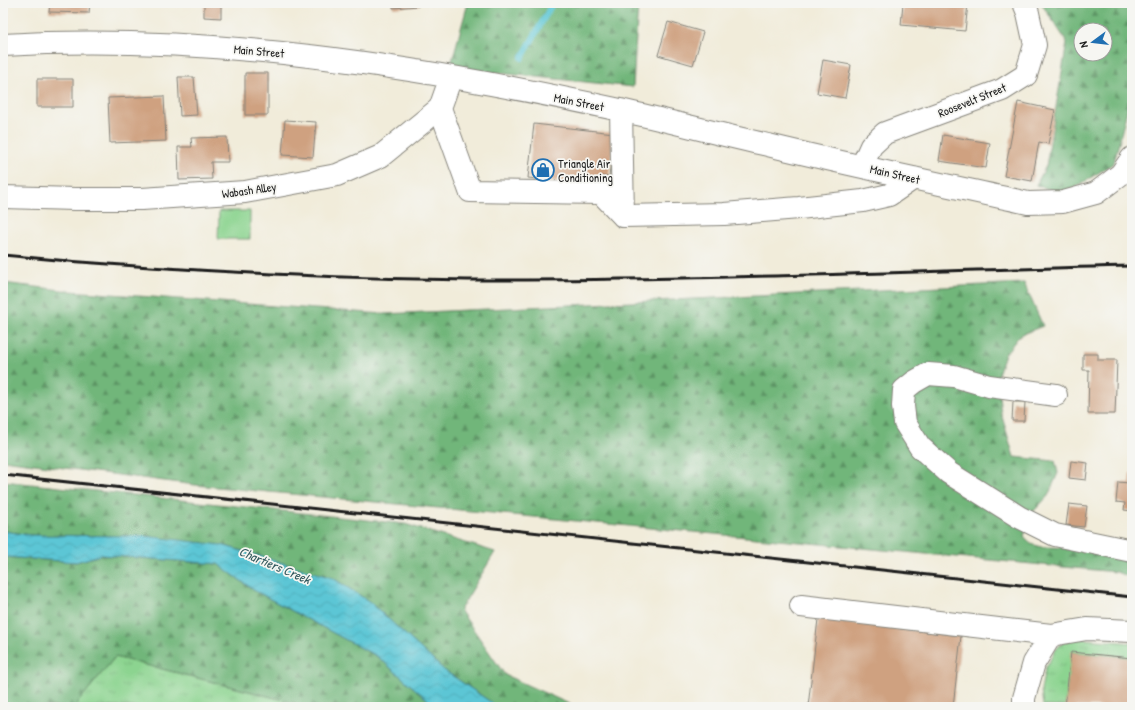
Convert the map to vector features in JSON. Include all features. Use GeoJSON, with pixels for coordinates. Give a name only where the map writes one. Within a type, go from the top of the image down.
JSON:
{"type":"FeatureCollection","features":[{"type":"Feature","properties":{"kind":"street","name":"Roosevelt Street"},"geometry":{"type":"LineString","coordinates":[[862,166],[871,146],[884,133],[1002,90],[1026,75],[1035,45],[1028,13],[1024,3]]}},
{"type":"Feature","properties":{"kind":"street","name":"Main Street"},"geometry":{"type":"LineString","coordinates":[[3,45],[51,42],[125,42],[289,53],[365,63],[451,77],[621,110],[771,146],[1028,203],[1063,202],[1096,193],[1121,174],[1132,158]]}},
{"type":"Feature","properties":{"kind":"street"},"geometry":{"type":"LineString","coordinates":[[451,77],[440,108],[470,191],[601,193],[623,216],[724,214],[863,201],[889,195],[914,178]]}},
{"type":"Feature","properties":{"kind":"street","name":"Wabash Alley"},"geometry":{"type":"LineString","coordinates":[[3,197],[75,199],[142,198],[245,192],[337,175],[381,156],[440,108]]}},
{"type":"Feature","properties":{"kind":"street"},"geometry":{"type":"LineString","coordinates":[[621,110],[623,216]]}},
{"type":"Feature","properties":{"kind":"street"},"geometry":{"type":"LineString","coordinates":[[1056,395],[989,386],[954,376],[928,374],[904,390],[903,406],[905,423],[920,447],[955,477],[1019,517],[1055,535],[1132,551]]}},
{"type":"Feature","properties":{"kind":"street"},"geometry":{"type":"LineString","coordinates":[[801,606],[1051,635],[1087,629],[1132,631]]}},
{"type":"Feature","properties":{"kind":"street"},"geometry":{"type":"LineString","coordinates":[[1024,707],[1024,698],[1034,663],[1051,635]]}},
{"type":"Feature","properties":{"kind":"green space"},"geometry":{"type":"Polygon","coordinates":[[[468,3],[638,3],[633,87],[450,68],[468,3]]]}},
{"type":"Feature","properties":{"kind":"green space"},"geometry":{"type":"Polygon","coordinates":[[[1041,3],[1132,3],[1132,90],[1114,163],[1065,194],[1036,185],[1046,166],[1067,42],[1041,3]]]}},
{"type":"Feature","properties":{"kind":"green space"},"geometry":{"type":"Polygon","coordinates":[[[219,211],[250,211],[250,239],[218,239],[219,211]]]}},
{"type":"Feature","properties":{"kind":"green space"},"geometry":{"type":"Polygon","coordinates":[[[3,283],[70,291],[384,314],[1024,283],[1043,326],[1020,335],[1005,354],[997,377],[1001,413],[1014,457],[1055,461],[1058,473],[1048,496],[1032,513],[1024,536],[1031,544],[1042,547],[1087,548],[1132,545],[1132,578],[1116,572],[195,485],[3,460],[3,283]]]}},
{"type":"Feature","properties":{"kind":"green space"},"geometry":{"type":"Polygon","coordinates":[[[3,481],[405,524],[495,552],[460,610],[505,675],[576,707],[498,707],[444,670],[370,602],[333,578],[222,545],[30,535],[3,531],[3,481]]]}},
{"type":"Feature","properties":{"kind":"green space"},"geometry":{"type":"Polygon","coordinates":[[[101,555],[218,564],[255,591],[378,657],[436,707],[311,707],[115,657],[74,707],[3,707],[3,557],[76,562],[101,555]]]}},
{"type":"Feature","properties":{"kind":"green space"},"geometry":{"type":"Polygon","coordinates":[[[1072,638],[1132,643],[1132,658],[1072,652],[1065,707],[1043,706],[1041,690],[1045,669],[1058,646],[1072,638]]]}},
{"type":"Feature","properties":{"kind":"green space"},"geometry":{"type":"Polygon","coordinates":[[[115,657],[311,707],[74,707],[115,657]]]}},
{"type":"Feature","properties":{"kind":"water","name":"Chartiers Creek"},"geometry":{"type":"Polygon","coordinates":[[[3,531],[30,535],[145,536],[222,545],[333,578],[370,602],[444,670],[498,707],[436,707],[378,657],[255,591],[218,564],[101,555],[76,562],[3,557],[3,531]]]}},
{"type":"Feature","properties":{"kind":"building"},"geometry":{"type":"Polygon","coordinates":[[[50,3],[90,3],[89,13],[49,12],[50,3]]]}},
{"type":"Feature","properties":{"kind":"building"},"geometry":{"type":"Polygon","coordinates":[[[204,3],[221,3],[221,18],[204,17],[204,3]]]}},
{"type":"Feature","properties":{"kind":"building"},"geometry":{"type":"Polygon","coordinates":[[[393,3],[418,3],[419,6],[393,8],[393,3]]]}},
{"type":"Feature","properties":{"kind":"building"},"geometry":{"type":"Polygon","coordinates":[[[903,3],[968,4],[965,31],[901,25],[903,3]]]}},
{"type":"Feature","properties":{"kind":"building"},"geometry":{"type":"Polygon","coordinates":[[[668,22],[703,32],[693,65],[658,55],[668,22]]]}},
{"type":"Feature","properties":{"kind":"building"},"geometry":{"type":"Polygon","coordinates":[[[823,60],[851,65],[845,98],[817,93],[823,60]]]}},
{"type":"Feature","properties":{"kind":"building"},"geometry":{"type":"Polygon","coordinates":[[[245,73],[268,73],[268,115],[245,115],[245,73]]]}},
{"type":"Feature","properties":{"kind":"building"},"geometry":{"type":"Polygon","coordinates":[[[178,77],[194,77],[197,115],[180,116],[178,77]]]}},
{"type":"Feature","properties":{"kind":"building"},"geometry":{"type":"Polygon","coordinates":[[[37,79],[73,79],[73,107],[37,107],[37,79]]]}},
{"type":"Feature","properties":{"kind":"building"},"geometry":{"type":"Polygon","coordinates":[[[164,96],[166,141],[110,143],[108,98],[164,96]]]}},
{"type":"Feature","properties":{"kind":"building"},"geometry":{"type":"Polygon","coordinates":[[[1018,102],[1055,110],[1048,144],[1039,142],[1032,181],[1004,176],[1018,102]]]}},
{"type":"Feature","properties":{"kind":"building"},"geometry":{"type":"Polygon","coordinates":[[[285,120],[316,122],[313,157],[282,155],[285,120]]]}},
{"type":"Feature","properties":{"kind":"building"},"geometry":{"type":"Polygon","coordinates":[[[534,124],[614,133],[609,177],[600,176],[598,186],[528,178],[534,124]]]}},
{"type":"Feature","properties":{"kind":"building"},"geometry":{"type":"Polygon","coordinates":[[[943,135],[990,143],[986,168],[939,161],[943,135]]]}},
{"type":"Feature","properties":{"kind":"building"},"geometry":{"type":"Polygon","coordinates":[[[227,137],[228,162],[211,162],[212,179],[179,180],[178,147],[192,147],[191,138],[227,137]]]}},
{"type":"Feature","properties":{"kind":"building"},"geometry":{"type":"Polygon","coordinates":[[[1083,354],[1098,354],[1098,360],[1117,360],[1115,414],[1088,414],[1089,370],[1083,370],[1083,354]]]}},
{"type":"Feature","properties":{"kind":"building"},"geometry":{"type":"Polygon","coordinates":[[[1013,402],[1025,402],[1024,421],[1012,421],[1013,402]]]}},
{"type":"Feature","properties":{"kind":"building"},"geometry":{"type":"Polygon","coordinates":[[[1071,461],[1088,463],[1086,480],[1069,478],[1071,461]]]}},
{"type":"Feature","properties":{"kind":"building"},"geometry":{"type":"Polygon","coordinates":[[[1130,473],[1132,473],[1132,511],[1124,510],[1125,503],[1116,502],[1118,482],[1129,483],[1130,473]]]}},
{"type":"Feature","properties":{"kind":"building"},"geometry":{"type":"Polygon","coordinates":[[[1069,504],[1087,506],[1084,527],[1066,525],[1069,504]]]}},
{"type":"Feature","properties":{"kind":"building"},"geometry":{"type":"Polygon","coordinates":[[[818,619],[961,636],[953,707],[808,707],[818,619]]]}},
{"type":"Feature","properties":{"kind":"building"},"geometry":{"type":"Polygon","coordinates":[[[1071,652],[1132,658],[1132,707],[1065,707],[1071,652]]]}},
{"type":"Feature","properties":{"kind":"waterway"},"geometry":{"type":"LineString","coordinates":[[522,58],[552,4]]}},
{"type":"Feature","properties":{"kind":"railway"},"geometry":{"type":"LineString","coordinates":[[3,255],[230,272],[468,280],[634,279],[1132,266]]}},
{"type":"Feature","properties":{"kind":"railway"},"geometry":{"type":"LineString","coordinates":[[3,475],[1132,597]]}},
{"type":"Feature","properties":{"kind":"place","name":"Triangle Air Conditioning"},"geometry":{"type":"Point","coordinates":[543,170]}}]}
